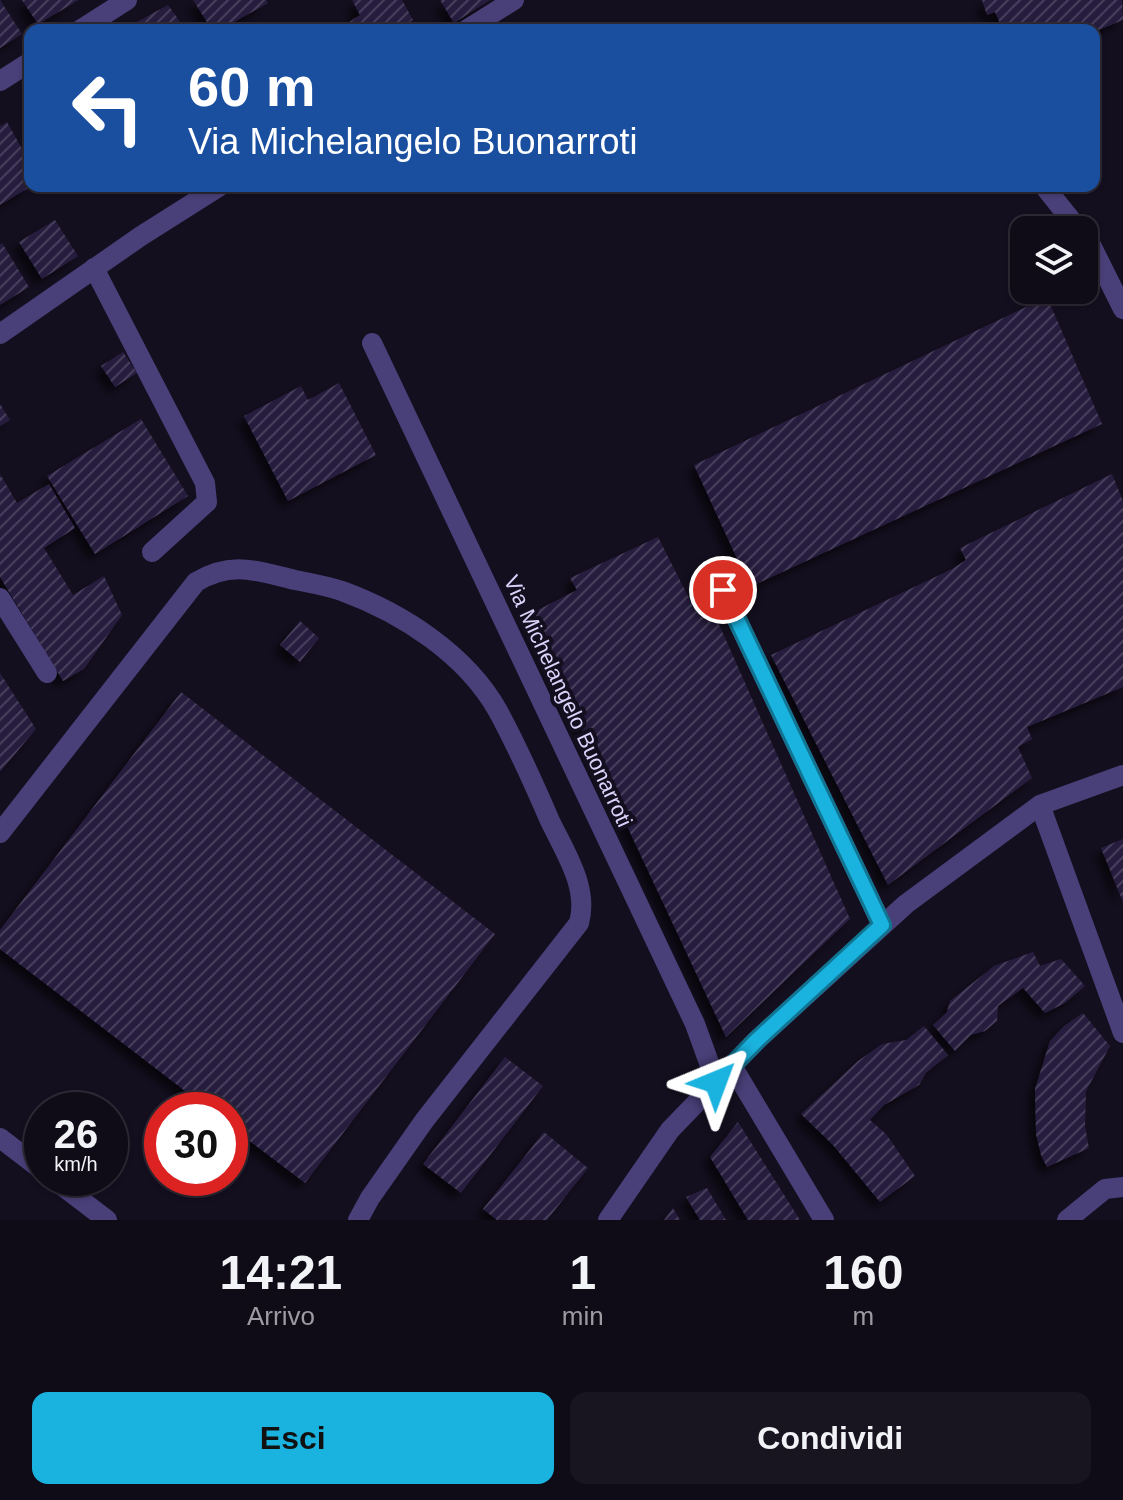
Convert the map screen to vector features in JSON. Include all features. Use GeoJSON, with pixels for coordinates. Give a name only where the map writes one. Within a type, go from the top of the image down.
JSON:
{"type":"FeatureCollection","features":[{"type":"Feature","properties":{"kind":"street"},"geometry":{"type":"LineString","coordinates":[[89,24],[127,0]]}},
{"type":"Feature","properties":{"kind":"street"},"geometry":{"type":"LineString","coordinates":[[476,24],[514,0]]}},
{"type":"Feature","properties":{"kind":"street"},"geometry":{"type":"LineString","coordinates":[[0,81],[24,66]]}},
{"type":"Feature","properties":{"kind":"street"},"geometry":{"type":"LineString","coordinates":[[0,334],[211,192]]}},
{"type":"Feature","properties":{"kind":"street"},"geometry":{"type":"LineString","coordinates":[[1049,192],[1068,216]]}},
{"type":"Feature","properties":{"kind":"street"},"geometry":{"type":"LineString","coordinates":[[1098,262],[1123,309]]}},
{"type":"Feature","properties":{"kind":"street"},"geometry":{"type":"LineString","coordinates":[[94,268],[205,483],[207,502],[152,552]]}},
{"type":"Feature","properties":{"kind":"street","name":"Via Michelangelo Buonarroti"},"geometry":{"type":"LineString","coordinates":[[372,343],[688,1010],[716,1082]]}},
{"type":"Feature","properties":{"kind":"street"},"geometry":{"type":"LineString","coordinates":[[0,833],[196,582],[215,571],[246,569],[341,590],[417,629],[471,675],[497,709],[547,813],[581,891],[582,911],[579,923],[424,1121],[358,1220]]}},
{"type":"Feature","properties":{"kind":"street"},"geometry":{"type":"LineString","coordinates":[[723,590],[882,925]]}},
{"type":"Feature","properties":{"kind":"street"},"geometry":{"type":"LineString","coordinates":[[0,598],[47,673]]}},
{"type":"Feature","properties":{"kind":"street"},"geometry":{"type":"LineString","coordinates":[[608,1220],[670,1130],[732,1066],[906,904],[1040,805],[1123,775]]}},
{"type":"Feature","properties":{"kind":"street"},"geometry":{"type":"LineString","coordinates":[[1040,805],[1123,1033]]}},
{"type":"Feature","properties":{"kind":"street"},"geometry":{"type":"LineString","coordinates":[[732,1066],[824,1220]]}},
{"type":"Feature","properties":{"kind":"street"},"geometry":{"type":"LineString","coordinates":[[0,1138],[24,1156]]}},
{"type":"Feature","properties":{"kind":"street"},"geometry":{"type":"LineString","coordinates":[[1067,1220],[1105,1189],[1123,1187]]}},
{"type":"Feature","properties":{"kind":"street"},"geometry":{"type":"LineString","coordinates":[[76,1196],[107,1220]]}},
{"type":"Feature","properties":{"kind":"building"},"geometry":{"type":"Polygon","coordinates":[[[0,0],[22,34],[0,48],[0,0]]]}},
{"type":"Feature","properties":{"kind":"building"},"geometry":{"type":"Polygon","coordinates":[[[22,0],[79,0],[38,24],[22,0]]]}},
{"type":"Feature","properties":{"kind":"building"},"geometry":{"type":"Polygon","coordinates":[[[193,0],[266,0],[268,3],[231,24],[208,24],[193,0]]]}},
{"type":"Feature","properties":{"kind":"building"},"geometry":{"type":"Polygon","coordinates":[[[352,0],[402,0],[413,20],[406,24],[346,24],[360,15],[352,0]]]}},
{"type":"Feature","properties":{"kind":"building"},"geometry":{"type":"Polygon","coordinates":[[[440,0],[490,0],[454,23],[440,0]]]}},
{"type":"Feature","properties":{"kind":"building"},"geometry":{"type":"Polygon","coordinates":[[[982,0],[1122,0],[1123,20],[1100,30],[1100,24],[1000,24],[995,12],[987,15],[982,0]]]}},
{"type":"Feature","properties":{"kind":"building"},"geometry":{"type":"Polygon","coordinates":[[[168,5],[182,24],[133,24],[168,5]]]}},
{"type":"Feature","properties":{"kind":"building"},"geometry":{"type":"Polygon","coordinates":[[[7,122],[24,152],[24,191],[0,205],[0,126],[7,122]]]}},
{"type":"Feature","properties":{"kind":"building"},"geometry":{"type":"Polygon","coordinates":[[[55,220],[78,256],[42,279],[19,242],[55,220]]]}},
{"type":"Feature","properties":{"kind":"building"},"geometry":{"type":"Polygon","coordinates":[[[2,243],[29,287],[0,305],[0,245],[2,243]]]}},
{"type":"Feature","properties":{"kind":"building"},"geometry":{"type":"Polygon","coordinates":[[[1032,304],[1050,304],[1102,424],[750,587],[694,465],[1032,304]]]}},
{"type":"Feature","properties":{"kind":"building"},"geometry":{"type":"Polygon","coordinates":[[[123,352],[137,373],[115,387],[101,366],[123,352]]]}},
{"type":"Feature","properties":{"kind":"building"},"geometry":{"type":"Polygon","coordinates":[[[339,383],[376,455],[288,501],[244,416],[301,386],[308,400],[339,383]]]}},
{"type":"Feature","properties":{"kind":"building"},"geometry":{"type":"Polygon","coordinates":[[[0,404],[10,420],[0,426],[0,404]]]}},
{"type":"Feature","properties":{"kind":"building"},"geometry":{"type":"Polygon","coordinates":[[[141,419],[188,496],[95,554],[47,476],[141,419]]]}},
{"type":"Feature","properties":{"kind":"building"},"geometry":{"type":"Polygon","coordinates":[[[0,474],[17,503],[49,484],[75,528],[44,548],[73,595],[104,576],[122,615],[84,669],[63,681],[0,577],[0,474]]]}},
{"type":"Feature","properties":{"kind":"building"},"geometry":{"type":"Polygon","coordinates":[[[1112,474],[1123,501],[1123,687],[1027,727],[1032,739],[1018,747],[1032,778],[888,885],[771,655],[952,569],[966,560],[960,548],[1112,474]]]}},
{"type":"Feature","properties":{"kind":"building"},"geometry":{"type":"Polygon","coordinates":[[[658,537],[695,610],[709,602],[850,919],[726,1037],[528,615],[577,590],[570,578],[658,537]]]}},
{"type":"Feature","properties":{"kind":"building"},"geometry":{"type":"Polygon","coordinates":[[[300,621],[319,638],[300,662],[280,645],[300,621]]]}},
{"type":"Feature","properties":{"kind":"building"},"geometry":{"type":"Polygon","coordinates":[[[0,673],[36,729],[0,772],[0,673]]]}},
{"type":"Feature","properties":{"kind":"building"},"geometry":{"type":"Polygon","coordinates":[[[181,692],[495,934],[305,1183],[248,1140],[248,1092],[187,1092],[0,949],[0,930],[181,692]]]}},
{"type":"Feature","properties":{"kind":"building"},"geometry":{"type":"Polygon","coordinates":[[[1123,839],[1123,902],[1101,848],[1123,839]]]}},
{"type":"Feature","properties":{"kind":"building"},"geometry":{"type":"Polygon","coordinates":[[[1033,952],[1040,966],[1061,959],[1085,986],[1065,1003],[1045,1013],[1023,988],[998,1006],[997,1021],[985,1031],[971,1035],[955,1051],[933,1025],[947,1012],[950,1001],[994,966],[1033,952]]]}},
{"type":"Feature","properties":{"kind":"building"},"geometry":{"type":"Polygon","coordinates":[[[1083,1013],[1110,1046],[1086,1091],[1085,1126],[1089,1148],[1047,1167],[1036,1134],[1035,1089],[1050,1041],[1083,1013]]]}},
{"type":"Feature","properties":{"kind":"building"},"geometry":{"type":"Polygon","coordinates":[[[924,1026],[948,1055],[926,1073],[919,1085],[884,1105],[870,1120],[886,1134],[915,1176],[880,1202],[833,1145],[801,1114],[858,1061],[882,1044],[906,1040],[924,1026]]]}},
{"type":"Feature","properties":{"kind":"building"},"geometry":{"type":"Polygon","coordinates":[[[505,1057],[543,1086],[461,1193],[423,1164],[505,1057]]]}},
{"type":"Feature","properties":{"kind":"building"},"geometry":{"type":"Polygon","coordinates":[[[738,1122],[800,1220],[748,1220],[710,1157],[738,1122]]]}},
{"type":"Feature","properties":{"kind":"building"},"geometry":{"type":"Polygon","coordinates":[[[544,1132],[588,1168],[547,1220],[497,1220],[483,1209],[544,1132]]]}},
{"type":"Feature","properties":{"kind":"building"},"geometry":{"type":"Polygon","coordinates":[[[707,1188],[726,1220],[700,1220],[686,1197],[707,1188]]]}},
{"type":"Feature","properties":{"kind":"building"},"geometry":{"type":"Polygon","coordinates":[[[673,1208],[680,1220],[664,1220],[673,1208]]]}},
{"type":"Feature","properties":{"kind":"route"},"geometry":{"type":"LineString","coordinates":[[716,1082],[882,925],[723,590]]}}]}
